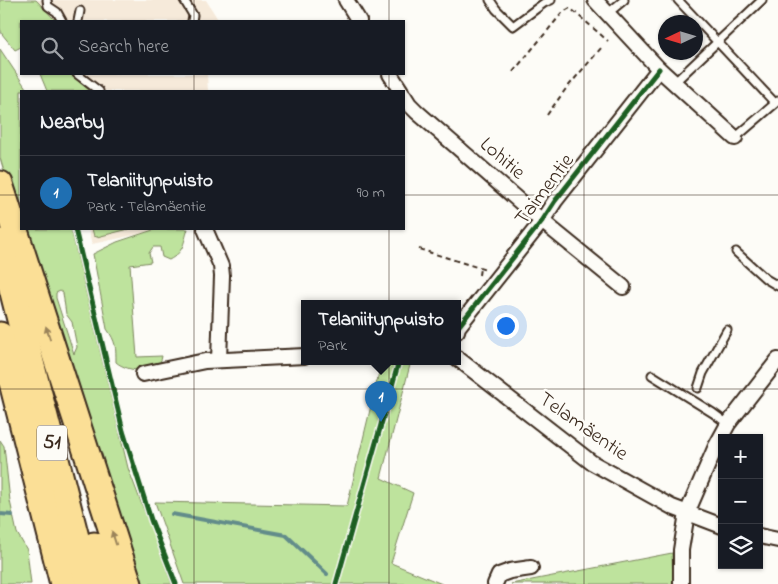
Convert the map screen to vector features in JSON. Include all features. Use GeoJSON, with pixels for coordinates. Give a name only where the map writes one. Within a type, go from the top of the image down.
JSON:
{"type":"FeatureCollection","features":[{"type":"Feature","properties":{"kind":"highway"},"geometry":{"type":"LineString","coordinates":[[0,184],[129,584]]}},
{"type":"Feature","properties":{"kind":"highway","name":"51"},"geometry":{"type":"LineString","coordinates":[[0,242],[88,584]]}},
{"type":"Feature","properties":{"kind":"highway"},"geometry":{"type":"LineString","coordinates":[[16,302],[46,378],[106,584]]}},
{"type":"Feature","properties":{"kind":"highway","name":"51"},"geometry":{"type":"LineString","coordinates":[[0,335],[63,584]]}},
{"type":"Feature","properties":{"kind":"highway"},"geometry":{"type":"LineString","coordinates":[[0,397],[47,584]]}},
{"type":"Feature","properties":{"kind":"street"},"geometry":{"type":"LineString","coordinates":[[346,0],[358,20]]}},
{"type":"Feature","properties":{"kind":"street"},"geometry":{"type":"LineString","coordinates":[[595,0],[658,69],[735,138]]}},
{"type":"Feature","properties":{"kind":"street","name":"Taimentie"},"geometry":{"type":"LineString","coordinates":[[461,323],[658,69]]}},
{"type":"Feature","properties":{"kind":"street"},"geometry":{"type":"LineString","coordinates":[[391,75],[400,90]]}},
{"type":"Feature","properties":{"kind":"street","name":"Lohitie"},"geometry":{"type":"LineString","coordinates":[[405,98],[417,112],[542,221],[623,287]]}},
{"type":"Feature","properties":{"kind":"street"},"geometry":{"type":"LineString","coordinates":[[205,230],[221,266],[219,360]]}},
{"type":"Feature","properties":{"kind":"street"},"geometry":{"type":"LineString","coordinates":[[143,374],[219,360],[301,356]]}},
{"type":"Feature","properties":{"kind":"street"},"geometry":{"type":"LineString","coordinates":[[681,584],[681,550],[687,513],[716,446],[728,424],[778,360]]}},
{"type":"Feature","properties":{"kind":"street","name":"Telamäentie"},"geometry":{"type":"LineString","coordinates":[[461,361],[591,462],[687,513],[718,525]]}},
{"type":"Feature","properties":{"kind":"street"},"geometry":{"type":"LineString","coordinates":[[763,537],[778,540]]}},
{"type":"Feature","properties":{"kind":"street"},"geometry":{"type":"LineString","coordinates":[[495,584],[499,575],[510,571],[531,568]]}},
{"type":"Feature","properties":{"kind":"lane"},"geometry":{"type":"LineString","coordinates":[[47,0],[48,6],[57,12],[61,20]]}},
{"type":"Feature","properties":{"kind":"lane"},"geometry":{"type":"LineString","coordinates":[[184,0],[193,15],[192,20]]}},
{"type":"Feature","properties":{"kind":"lane"},"geometry":{"type":"LineString","coordinates":[[490,0],[513,26],[551,0]]}},
{"type":"Feature","properties":{"kind":"lane"},"geometry":{"type":"LineString","coordinates":[[607,15],[624,0]]}},
{"type":"Feature","properties":{"kind":"lane"},"geometry":{"type":"LineString","coordinates":[[678,0],[777,102],[735,138]]}},
{"type":"Feature","properties":{"kind":"lane"},"geometry":{"type":"LineString","coordinates":[[674,83],[762,0]]}},
{"type":"Feature","properties":{"kind":"lane"},"geometry":{"type":"LineString","coordinates":[[78,20],[80,11]]}},
{"type":"Feature","properties":{"kind":"lane"},"geometry":{"type":"LineString","coordinates":[[78,75],[97,90]]}},
{"type":"Feature","properties":{"kind":"lane"},"geometry":{"type":"LineString","coordinates":[[736,252],[766,279],[778,286]]}},
{"type":"Feature","properties":{"kind":"lane"},"geometry":{"type":"LineString","coordinates":[[698,388],[703,373],[727,330]]}},
{"type":"Feature","properties":{"kind":"lane"},"geometry":{"type":"LineString","coordinates":[[652,375],[728,424]]}},
{"type":"Feature","properties":{"kind":"path"},"geometry":{"type":"LineString","coordinates":[[513,72],[563,12],[570,8],[608,41]]}},
{"type":"Feature","properties":{"kind":"path"},"geometry":{"type":"LineString","coordinates":[[546,115],[602,47]]}},
{"type":"Feature","properties":{"kind":"path"},"geometry":{"type":"LineString","coordinates":[[419,249],[488,270]]}},
{"type":"Feature","properties":{"kind":"path"},"geometry":{"type":"LineString","coordinates":[[479,275],[480,268]]}},
{"type":"Feature","properties":{"kind":"shaded area"},"geometry":{"type":"Polygon","coordinates":[[[37,0],[206,0],[218,20],[44,20],[37,0]]]}},
{"type":"Feature","properties":{"kind":"shaded area"},"geometry":{"type":"Polygon","coordinates":[[[63,75],[207,75],[208,90],[61,90],[63,75]]]}},
{"type":"Feature","properties":{"kind":"shaded area"},"geometry":{"type":"Polygon","coordinates":[[[88,230],[154,230],[149,232],[92,244],[88,230]]]}},
{"type":"Feature","properties":{"kind":"green space"},"geometry":{"type":"Polygon","coordinates":[[[0,0],[36,0],[55,20],[20,20],[20,48],[15,50],[2,34],[0,28],[0,0]]]}},
{"type":"Feature","properties":{"kind":"green space"},"geometry":{"type":"Polygon","coordinates":[[[0,49],[27,90],[20,90],[20,225],[0,158],[0,49]]]}},
{"type":"Feature","properties":{"kind":"green space"},"geometry":{"type":"Polygon","coordinates":[[[40,75],[71,75],[89,90],[47,90],[40,75]]]}},
{"type":"Feature","properties":{"kind":"green space"},"geometry":{"type":"Polygon","coordinates":[[[21,230],[71,230],[128,468],[172,584],[137,584],[21,230]],[[60,291],[56,293],[56,298],[74,354],[77,347],[72,322],[66,314],[63,293],[60,291]]]}},
{"type":"Feature","properties":{"kind":"green space"},"geometry":{"type":"Polygon","coordinates":[[[92,230],[125,230],[97,237],[94,236],[92,230]]]}},
{"type":"Feature","properties":{"kind":"green space"},"geometry":{"type":"Polygon","coordinates":[[[153,230],[188,230],[182,247],[174,257],[169,260],[162,257],[160,247],[153,247],[149,253],[151,262],[130,265],[137,357],[162,356],[156,367],[149,369],[135,370],[116,362],[115,345],[107,329],[93,254],[117,242],[153,230]]]}},
{"type":"Feature","properties":{"kind":"green space"},"geometry":{"type":"Polygon","coordinates":[[[381,365],[410,365],[381,478],[413,493],[391,563],[442,584],[184,584],[155,502],[347,506],[381,365]]]}},
{"type":"Feature","properties":{"kind":"green space"},"geometry":{"type":"Polygon","coordinates":[[[0,440],[4,446],[10,501],[17,533],[27,550],[31,584],[0,584],[0,440]]]}},
{"type":"Feature","properties":{"kind":"green space"},"geometry":{"type":"Polygon","coordinates":[[[672,553],[673,584],[511,584],[672,553]]]}},
{"type":"Feature","properties":{"kind":"waterway"},"geometry":{"type":"LineString","coordinates":[[0,514],[12,515]]}},
{"type":"Feature","properties":{"kind":"waterway"},"geometry":{"type":"LineString","coordinates":[[172,514],[286,535],[327,574]]}},
{"type":"Feature","properties":{"kind":"cycle path"},"geometry":{"type":"LineString","coordinates":[[461,323],[659,69]]}},
{"type":"Feature","properties":{"kind":"cycle path"},"geometry":{"type":"LineString","coordinates":[[75,230],[123,431],[151,520],[176,584]]}},
{"type":"Feature","properties":{"kind":"cycle path"},"geometry":{"type":"LineString","coordinates":[[336,584],[398,365]]}},
{"type":"Feature","properties":{"kind":"place","name":"Telaniitynpuisto"},"geometry":{"type":"Point","coordinates":[381,422]}}]}
